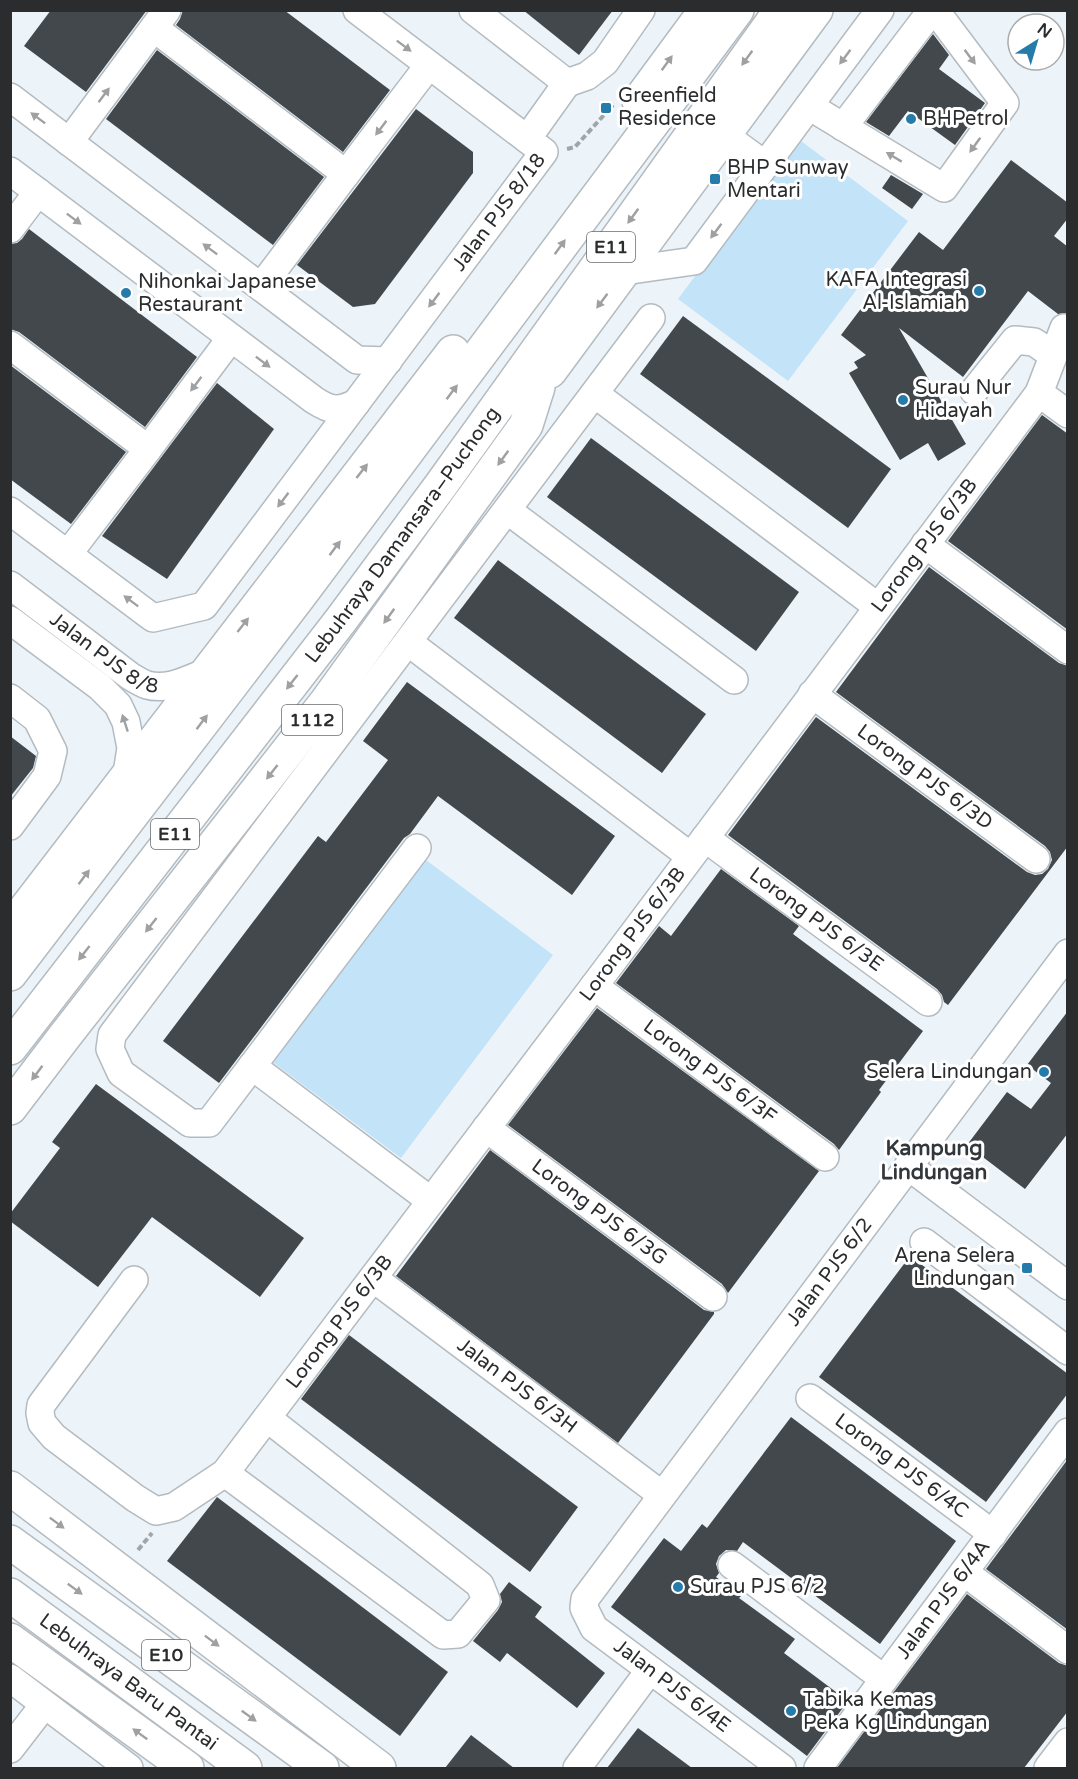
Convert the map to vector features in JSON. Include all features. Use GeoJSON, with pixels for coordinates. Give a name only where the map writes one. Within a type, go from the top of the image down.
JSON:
{"type":"FeatureCollection","features":[{"type":"Feature","properties":{"kind":"highway"},"geometry":{"type":"LineString","coordinates":[[10,929],[459,345],[706,10]]}},
{"type":"Feature","properties":{"kind":"highway","name":"E11"},"geometry":{"type":"LineString","coordinates":[[10,974],[300,595],[737,10]]}},
{"type":"Feature","properties":{"kind":"highway","name":"Lebuhraya Damansara–Puchong"},"geometry":{"type":"LineString","coordinates":[[10,1048],[341,620],[441,485],[782,10]]}},
{"type":"Feature","properties":{"kind":"highway"},"geometry":{"type":"LineString","coordinates":[[441,485],[538,387],[816,10]]}},
{"type":"Feature","properties":{"kind":"highway","name":"1112"},"geometry":{"type":"LineString","coordinates":[[10,1108],[340,682],[526,425],[538,387]]}},
{"type":"Feature","properties":{"kind":"highway"},"geometry":{"type":"LineString","coordinates":[[10,1488],[379,1768]]}},
{"type":"Feature","properties":{"kind":"highway","name":"E10"},"geometry":{"type":"LineString","coordinates":[[10,1542],[322,1768]]}},
{"type":"Feature","properties":{"kind":"highway","name":"Lebuhraya Baru Pantai"},"geometry":{"type":"LineString","coordinates":[[10,1595],[245,1768]]}},
{"type":"Feature","properties":{"kind":"highway"},"geometry":{"type":"LineString","coordinates":[[10,1640],[187,1768]]}},
{"type":"Feature","properties":{"kind":"street","name":"Jalan PJS 8/18"},"geometry":{"type":"LineString","coordinates":[[10,511],[153,618],[204,606],[544,152],[357,10]]}},
{"type":"Feature","properties":{"kind":"street"},"geometry":{"type":"LineString","coordinates":[[473,10],[567,83]]}},
{"type":"Feature","properties":{"kind":"street"},"geometry":{"type":"LineString","coordinates":[[527,139],[567,83],[587,76],[605,62],[641,10]]}},
{"type":"Feature","properties":{"kind":"street"},"geometry":{"type":"LineString","coordinates":[[624,271],[694,261],[880,10]]}},
{"type":"Feature","properties":{"kind":"street"},"geometry":{"type":"LineString","coordinates":[[809,106],[843,127],[944,188],[1005,103],[933,10],[843,127]]}},
{"type":"Feature","properties":{"kind":"street"},"geometry":{"type":"LineString","coordinates":[[69,142],[161,20],[346,174]]}},
{"type":"Feature","properties":{"kind":"street"},"geometry":{"type":"LineString","coordinates":[[261,287],[429,65]]}},
{"type":"Feature","properties":{"kind":"street"},"geometry":{"type":"LineString","coordinates":[[10,98],[357,360],[388,362]]}},
{"type":"Feature","properties":{"kind":"street"},"geometry":{"type":"LineString","coordinates":[[724,135],[765,165]]}},
{"type":"Feature","properties":{"kind":"street"},"geometry":{"type":"LineString","coordinates":[[10,171],[328,409],[344,409],[356,403],[361,381],[357,360]]}},
{"type":"Feature","properties":{"kind":"street"},"geometry":{"type":"LineString","coordinates":[[10,229],[38,192]]}},
{"type":"Feature","properties":{"kind":"street"},"geometry":{"type":"LineString","coordinates":[[417,848],[209,1124],[190,1124],[121,1073],[110,1049],[112,1035],[651,318]]}},
{"type":"Feature","properties":{"kind":"street","name":"Lorong PJS 6/3B"},"geometry":{"type":"LineString","coordinates":[[134,1280],[41,1405],[40,1413],[42,1423],[54,1437],[156,1512],[174,1508],[225,1473],[1039,393],[1064,328]]}},
{"type":"Feature","properties":{"kind":"street"},"geometry":{"type":"LineString","coordinates":[[68,554],[231,338]]}},
{"type":"Feature","properties":{"kind":"street"},"geometry":{"type":"LineString","coordinates":[[974,391],[1015,340],[1034,342],[1053,355]]}},
{"type":"Feature","properties":{"kind":"street"},"geometry":{"type":"LineString","coordinates":[[10,345],[148,448]]}},
{"type":"Feature","properties":{"kind":"street"},"geometry":{"type":"LineString","coordinates":[[1039,393],[1068,414]]}},
{"type":"Feature","properties":{"kind":"street"},"geometry":{"type":"LineString","coordinates":[[595,394],[878,607]]}},
{"type":"Feature","properties":{"kind":"street","name":"Jalan PJS 8/18"},"geometry":{"type":"LineString","coordinates":[[305,471],[314,442],[314,400]]}},
{"type":"Feature","properties":{"kind":"street"},"geometry":{"type":"LineString","coordinates":[[507,510],[734,680]]}},
{"type":"Feature","properties":{"kind":"street"},"geometry":{"type":"LineString","coordinates":[[925,544],[1068,650]]}},
{"type":"Feature","properties":{"kind":"street","name":"Jalan PJS 8/8"},"geometry":{"type":"LineString","coordinates":[[10,585],[130,676],[147,685],[162,687],[180,683],[207,672]]}},
{"type":"Feature","properties":{"kind":"street","name":"Jalan PJS 8/8"},"geometry":{"type":"LineString","coordinates":[[10,620],[100,687],[118,705],[126,722],[131,748],[126,780]]}},
{"type":"Feature","properties":{"kind":"street","name":"Lorong PJS 6/3E"},"geometry":{"type":"LineString","coordinates":[[408,642],[698,847],[928,1002]]}},
{"type":"Feature","properties":{"kind":"street","name":"Lorong PJS 6/3D"},"geometry":{"type":"LineString","coordinates":[[812,694],[1036,859]]}},
{"type":"Feature","properties":{"kind":"street"},"geometry":{"type":"LineString","coordinates":[[10,698],[37,719],[52,751],[46,776],[10,826]]}},
{"type":"Feature","properties":{"kind":"street","name":"Jalan PJS 6/2"},"geometry":{"type":"LineString","coordinates":[[590,1592],[1068,953]]}},
{"type":"Feature","properties":{"kind":"street","name":"Lorong PJS 6/3F"},"geometry":{"type":"LineString","coordinates":[[594,986],[825,1156]]}},
{"type":"Feature","properties":{"kind":"street"},"geometry":{"type":"LineString","coordinates":[[252,1066],[431,1201]]}},
{"type":"Feature","properties":{"kind":"street","name":"Lorong PJS 6/3G"},"geometry":{"type":"LineString","coordinates":[[486,1128],[713,1297]]}},
{"type":"Feature","properties":{"kind":"street"},"geometry":{"type":"LineString","coordinates":[[908,1166],[1068,1286]]}},
{"type":"Feature","properties":{"kind":"street"},"geometry":{"type":"LineString","coordinates":[[924,1242],[1068,1350]]}},
{"type":"Feature","properties":{"kind":"street","name":"Jalan PJS 6/3H"},"geometry":{"type":"LineString","coordinates":[[373,1278],[662,1495]]}},
{"type":"Feature","properties":{"kind":"street","name":"Lorong PJS 6/4C"},"geometry":{"type":"LineString","coordinates":[[810,1398],[993,1534]]}},
{"type":"Feature","properties":{"kind":"street"},"geometry":{"type":"LineString","coordinates":[[225,1473],[443,1635],[458,1634],[486,1600],[480,1585],[267,1418]]}},
{"type":"Feature","properties":{"kind":"street","name":"Jalan PJS 6/4A"},"geometry":{"type":"LineString","coordinates":[[818,1768],[1068,1431]]}},
{"type":"Feature","properties":{"kind":"street"},"geometry":{"type":"LineString","coordinates":[[732,1565],[884,1679]]}},
{"type":"Feature","properties":{"kind":"street"},"geometry":{"type":"LineString","coordinates":[[964,1572],[1068,1650]]}},
{"type":"Feature","properties":{"kind":"street","name":"Jalan PJS 6/4E"},"geometry":{"type":"LineString","coordinates":[[590,1592],[585,1599],[584,1608],[594,1628],[782,1768]]}},
{"type":"Feature","properties":{"kind":"street"},"geometry":{"type":"LineString","coordinates":[[576,1768],[650,1670]]}},
{"type":"Feature","properties":{"kind":"street"},"geometry":{"type":"LineString","coordinates":[[10,1678],[129,1768]]}},
{"type":"Feature","properties":{"kind":"street"},"geometry":{"type":"LineString","coordinates":[[10,1749],[44,1705]]}},
{"type":"Feature","properties":{"kind":"street"},"geometry":{"type":"LineString","coordinates":[[1048,1768],[1068,1742]]}},
{"type":"Feature","properties":{"kind":"path"},"geometry":{"type":"LineString","coordinates":[[575,147],[597,123]]}},
{"type":"Feature","properties":{"kind":"shaded area"},"geometry":{"type":"Polygon","coordinates":[[[797,138],[908,221],[788,381],[678,299],[797,138]]]}},
{"type":"Feature","properties":{"kind":"shaded area"},"geometry":{"type":"Polygon","coordinates":[[[422,857],[553,955],[401,1158],[270,1060],[422,857]]]}},
{"type":"Feature","properties":{"kind":"building"},"geometry":{"type":"Polygon","coordinates":[[[51,10],[147,10],[86,92],[24,46],[51,10]]]}},
{"type":"Feature","properties":{"kind":"building"},"geometry":{"type":"Polygon","coordinates":[[[183,10],[284,10],[390,90],[343,152],[176,25],[183,10]]]}},
{"type":"Feature","properties":{"kind":"building"},"geometry":{"type":"Polygon","coordinates":[[[523,10],[613,10],[579,55],[523,10]]]}},
{"type":"Feature","properties":{"kind":"building"},"geometry":{"type":"Polygon","coordinates":[[[933,34],[949,55],[939,69],[985,103],[955,145],[908,111],[889,136],[866,122],[933,34]]]}},
{"type":"Feature","properties":{"kind":"building"},"geometry":{"type":"Polygon","coordinates":[[[157,50],[324,177],[273,245],[106,119],[157,50]]]}},
{"type":"Feature","properties":{"kind":"building"},"geometry":{"type":"Polygon","coordinates":[[[416,109],[473,152],[473,173],[375,304],[353,307],[297,265],[416,109]]]}},
{"type":"Feature","properties":{"kind":"building"},"geometry":{"type":"Polygon","coordinates":[[[1011,160],[1068,203],[1068,218],[1054,236],[1068,247],[1068,313],[1058,314],[1028,291],[963,377],[899,328],[966,444],[938,461],[928,443],[900,460],[849,373],[858,368],[854,362],[866,355],[841,335],[919,232],[943,250],[1011,160]]]}},
{"type":"Feature","properties":{"kind":"building"},"geometry":{"type":"Polygon","coordinates":[[[891,175],[923,194],[912,209],[882,188],[891,175]]]}},
{"type":"Feature","properties":{"kind":"building"},"geometry":{"type":"Polygon","coordinates":[[[29,229],[197,357],[145,427],[19,332],[10,329],[10,244],[17,243],[29,229]]]}},
{"type":"Feature","properties":{"kind":"building"},"geometry":{"type":"Polygon","coordinates":[[[683,316],[891,469],[848,528],[640,374],[683,316]]]}},
{"type":"Feature","properties":{"kind":"building"},"geometry":{"type":"Polygon","coordinates":[[[10,365],[126,452],[71,524],[10,479],[10,365]]]}},
{"type":"Feature","properties":{"kind":"building"},"geometry":{"type":"Polygon","coordinates":[[[217,383],[274,429],[167,579],[102,536],[217,383]]]}},
{"type":"Feature","properties":{"kind":"building"},"geometry":{"type":"Polygon","coordinates":[[[1042,415],[1068,434],[1068,630],[948,541],[1042,415]]]}},
{"type":"Feature","properties":{"kind":"building"},"geometry":{"type":"Polygon","coordinates":[[[591,438],[799,592],[756,651],[547,497],[591,438]]]}},
{"type":"Feature","properties":{"kind":"building"},"geometry":{"type":"Polygon","coordinates":[[[498,560],[706,714],[662,773],[454,618],[498,560]]]}},
{"type":"Feature","properties":{"kind":"building"},"geometry":{"type":"Polygon","coordinates":[[[929,567],[1059,663],[1068,666],[1068,846],[948,1005],[937,989],[728,835],[816,717],[1027,872],[1035,875],[1042,874],[1048,869],[1052,860],[1045,846],[836,692],[929,567]]]}},
{"type":"Feature","properties":{"kind":"building"},"geometry":{"type":"Polygon","coordinates":[[[407,682],[615,836],[572,895],[438,796],[219,1083],[163,1041],[318,836],[326,842],[388,760],[363,741],[407,682]]]}},
{"type":"Feature","properties":{"kind":"building"},"geometry":{"type":"Polygon","coordinates":[[[10,736],[36,756],[33,768],[10,797],[10,736]]]}},
{"type":"Feature","properties":{"kind":"building"},"geometry":{"type":"Polygon","coordinates":[[[721,869],[799,926],[793,934],[923,1031],[879,1090],[881,1092],[839,1150],[834,1144],[616,983],[659,926],[671,936],[721,869]]]}},
{"type":"Feature","properties":{"kind":"building"},"geometry":{"type":"Polygon","coordinates":[[[597,1008],[819,1171],[728,1293],[722,1284],[508,1125],[597,1008]]]}},
{"type":"Feature","properties":{"kind":"building","name":"Selera Lindungan"},"geometry":{"type":"Polygon","coordinates":[[[1068,1011],[1068,1133],[1025,1189],[967,1145],[1007,1092],[1031,1109],[1051,1083],[1027,1065],[1068,1011]]]}},
{"type":"Feature","properties":{"kind":"building"},"geometry":{"type":"Polygon","coordinates":[[[96,1084],[304,1238],[260,1297],[152,1217],[98,1287],[10,1221],[10,1214],[60,1148],[52,1142],[96,1084]]]}},
{"type":"Feature","properties":{"kind":"building"},"geometry":{"type":"Polygon","coordinates":[[[490,1150],[704,1310],[714,1312],[618,1443],[396,1276],[490,1150]]]}},
{"type":"Feature","properties":{"kind":"building"},"geometry":{"type":"Polygon","coordinates":[[[910,1256],[1068,1374],[1068,1393],[986,1502],[819,1377],[910,1256]]]}},
{"type":"Feature","properties":{"kind":"building"},"geometry":{"type":"Polygon","coordinates":[[[349,1335],[578,1507],[530,1572],[301,1399],[349,1335]]]}},
{"type":"Feature","properties":{"kind":"building"},"geometry":{"type":"Polygon","coordinates":[[[791,1417],[956,1541],[880,1644],[743,1542],[737,1551],[726,1550],[719,1556],[716,1564],[719,1573],[716,1577],[741,1596],[739,1598],[795,1639],[784,1653],[848,1701],[807,1756],[611,1607],[664,1538],[681,1551],[702,1524],[707,1528],[791,1417]]]}},
{"type":"Feature","properties":{"kind":"building"},"geometry":{"type":"Polygon","coordinates":[[[1068,1459],[1068,1630],[986,1569],[1068,1459]]]}},
{"type":"Feature","properties":{"kind":"building"},"geometry":{"type":"Polygon","coordinates":[[[217,1497],[448,1672],[400,1736],[167,1561],[217,1497]]]}},
{"type":"Feature","properties":{"kind":"building"},"geometry":{"type":"Polygon","coordinates":[[[509,1582],[542,1607],[535,1617],[605,1673],[577,1708],[507,1653],[500,1662],[473,1641],[498,1610],[502,1602],[500,1594],[509,1582]]]}},
{"type":"Feature","properties":{"kind":"building"},"geometry":{"type":"Polygon","coordinates":[[[967,1594],[1059,1663],[1068,1666],[1068,1711],[1024,1768],[837,1768],[967,1594]]]}},
{"type":"Feature","properties":{"kind":"building"},"geometry":{"type":"Polygon","coordinates":[[[638,1728],[692,1768],[607,1768],[638,1728]]]}},
{"type":"Feature","properties":{"kind":"building"},"geometry":{"type":"Polygon","coordinates":[[[471,1735],[514,1768],[445,1768],[471,1735]]]}},
{"type":"Feature","properties":{"kind":"place","name":"Greenfield Residence"},"geometry":{"type":"Point","coordinates":[606,108]}},
{"type":"Feature","properties":{"kind":"place","name":"BHPetrol"},"geometry":{"type":"Point","coordinates":[911,119]}},
{"type":"Feature","properties":{"kind":"place","name":"BHP Sunway Mentari"},"geometry":{"type":"Point","coordinates":[715,179]}},
{"type":"Feature","properties":{"kind":"place","name":"KAFA Integrasi Al-Islamiah"},"geometry":{"type":"Point","coordinates":[979,291]}},
{"type":"Feature","properties":{"kind":"place","name":"Nihonkai Japanese Restaurant"},"geometry":{"type":"Point","coordinates":[126,293]}},
{"type":"Feature","properties":{"kind":"place","name":"Surau Nur Hidayah"},"geometry":{"type":"Point","coordinates":[903,400]}},
{"type":"Feature","properties":{"kind":"place","name":"Selera Lindungan"},"geometry":{"type":"Point","coordinates":[1044,1072]}},
{"type":"Feature","properties":{"kind":"place","name":"Arena Selera Lindungan"},"geometry":{"type":"Point","coordinates":[1027,1268]}},
{"type":"Feature","properties":{"kind":"place","name":"Surau PJS 6/2"},"geometry":{"type":"Point","coordinates":[678,1587]}},
{"type":"Feature","properties":{"kind":"place","name":"Tabika Kemas Peka Kg Lindungan"},"geometry":{"type":"Point","coordinates":[791,1711]}},
{"type":"Feature","properties":{"kind":"district","name":"Kampung Lindungan"},"geometry":{"type":"Point","coordinates":[934,1160]}}]}
